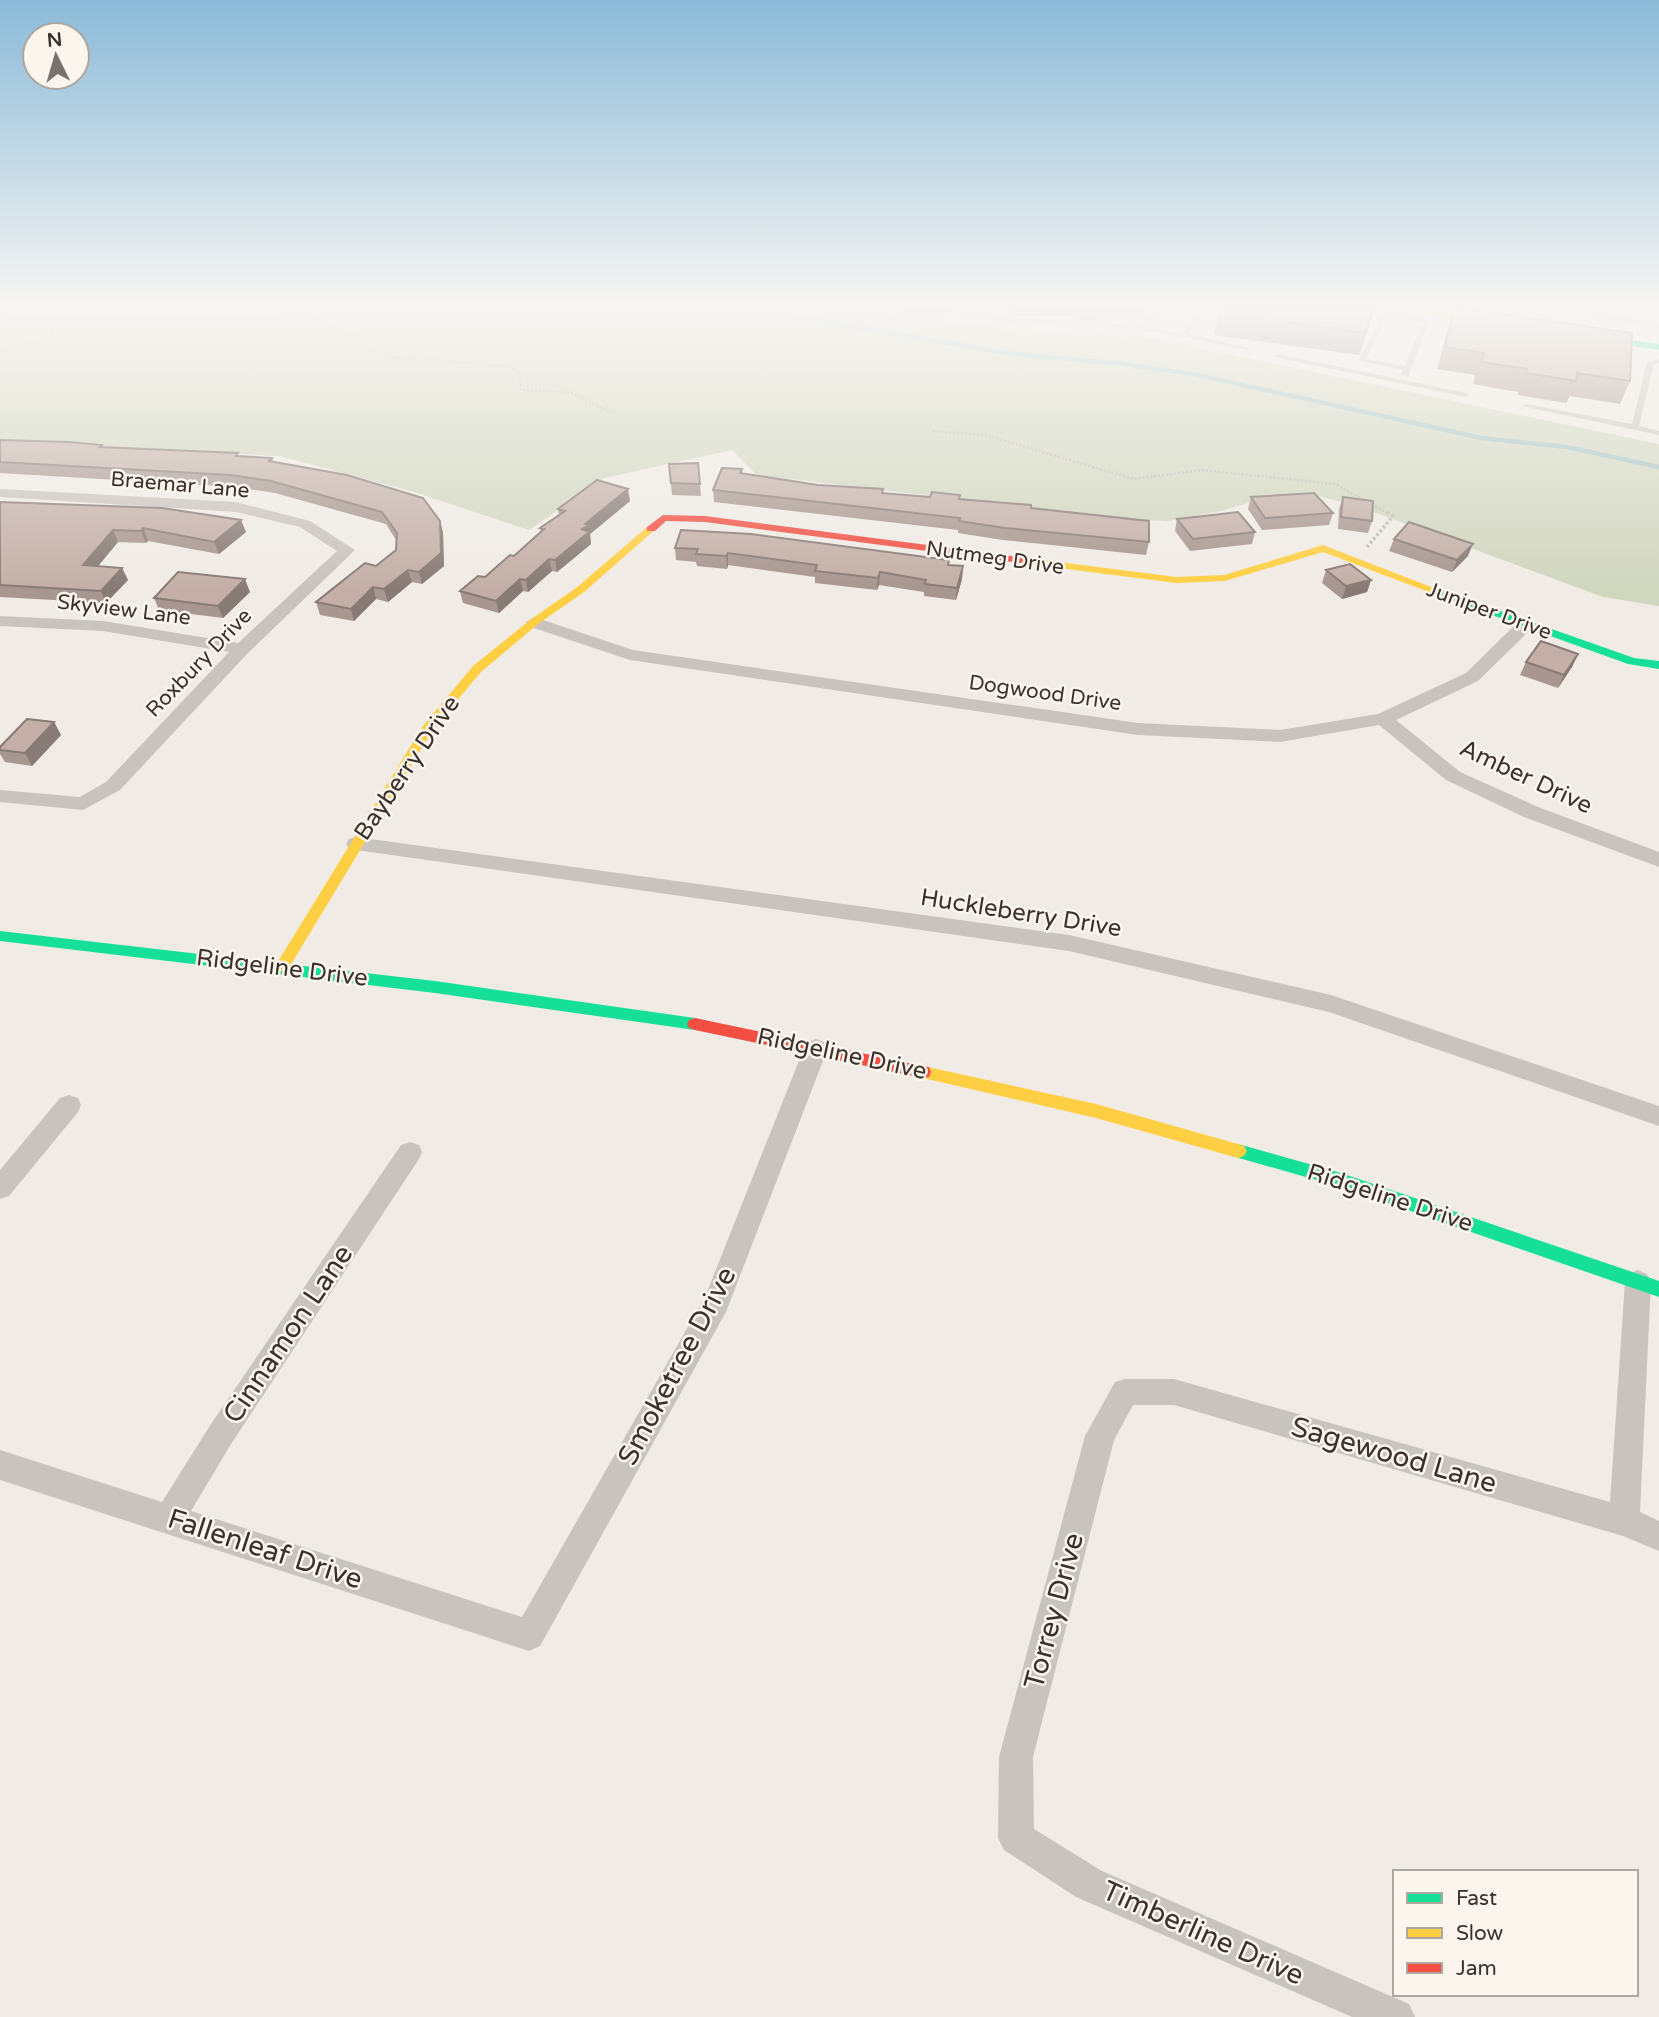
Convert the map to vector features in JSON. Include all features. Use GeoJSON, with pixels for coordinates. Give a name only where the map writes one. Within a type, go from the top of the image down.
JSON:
{"type":"FeatureCollection","features":[{"type":"Feature","properties":{"kind":"street","name":"Braemar Lane"},"geometry":{"type":"LineString","coordinates":[[0,493],[236,507],[305,524],[347,550]]}},
{"type":"Feature","properties":{"kind":"street","name":"Nutmeg Drive"},"geometry":{"type":"LineString","coordinates":[[663,518],[705,519],[1176,580],[1225,578],[1323,548]]}},
{"type":"Feature","properties":{"kind":"street","name":"Bayberry Drive"},"geometry":{"type":"LineString","coordinates":[[282,967],[429,726],[477,669],[534,622],[580,590],[663,518]]}},
{"type":"Feature","properties":{"kind":"street","name":"Juniper Drive"},"geometry":{"type":"LineString","coordinates":[[1323,548],[1525,625],[1632,661],[1659,665]]}},
{"type":"Feature","properties":{"kind":"street","name":"Roxbury Drive"},"geometry":{"type":"LineString","coordinates":[[0,796],[83,804],[113,786],[242,649],[347,550]]}},
{"type":"Feature","properties":{"kind":"street","name":"Skyview Lane"},"geometry":{"type":"LineString","coordinates":[[0,621],[103,626],[242,649]]}},
{"type":"Feature","properties":{"kind":"street","name":"Dogwood Drive"},"geometry":{"type":"LineString","coordinates":[[534,622],[630,654],[1138,729],[1280,736],[1383,719],[1472,677],[1525,625]]}},
{"type":"Feature","properties":{"kind":"street","name":"Amber Drive"},"geometry":{"type":"LineString","coordinates":[[1383,719],[1453,776],[1531,812],[1659,860]]}},
{"type":"Feature","properties":{"kind":"street","name":"Huckleberry Drive"},"geometry":{"type":"LineString","coordinates":[[356,844],[1069,943],[1331,1004],[1659,1116]]}},
{"type":"Feature","properties":{"kind":"street","name":"Ridgeline Drive"},"geometry":{"type":"LineString","coordinates":[[0,936],[282,967],[574,1005],[714,1027],[816,1048],[1096,1111],[1341,1180],[1649,1286]]}},
{"type":"Feature","properties":{"kind":"street","name":"Smoketree Drive"},"geometry":{"type":"LineString","coordinates":[[529,1635],[716,1303],[816,1048]]}},
{"type":"Feature","properties":{"kind":"street"},"geometry":{"type":"LineString","coordinates":[[0,1188],[69,1105]]}},
{"type":"Feature","properties":{"kind":"street","name":"Cinnamon Lane"},"geometry":{"type":"LineString","coordinates":[[170,1518],[221,1434],[410,1152]]}},
{"type":"Feature","properties":{"kind":"street"},"geometry":{"type":"LineString","coordinates":[[1624,1521],[1649,1286]]}},
{"type":"Feature","properties":{"kind":"street","name":"Sagewood Lane"},"geometry":{"type":"LineString","coordinates":[[1125,1392],[1174,1392],[1624,1521],[1659,1536]]}},
{"type":"Feature","properties":{"kind":"street","name":"Torrey Drive"},"geometry":{"type":"LineString","coordinates":[[1016,1838],[1016,1757],[1100,1436],[1125,1392]]}},
{"type":"Feature","properties":{"kind":"street","name":"Fallenleaf Drive"},"geometry":{"type":"LineString","coordinates":[[0,1465],[529,1635]]}},
{"type":"Feature","properties":{"kind":"street","name":"Timberline Drive"},"geometry":{"type":"LineString","coordinates":[[1016,1838],[1089,1884],[1396,2017]]}},
{"type":"Feature","properties":{"kind":"lane"},"geometry":{"type":"LineString","coordinates":[[1635,427],[1641,401]]}},
{"type":"Feature","properties":{"kind":"lane"},"geometry":{"type":"LineString","coordinates":[[1526,406],[1659,432]]}},
{"type":"Feature","properties":{"kind":"path"},"geometry":{"type":"LineString","coordinates":[[588,401],[612,413]]}},
{"type":"Feature","properties":{"kind":"path"},"geometry":{"type":"LineString","coordinates":[[933,431],[985,435],[1134,479],[1201,470],[1335,484],[1393,516],[1355,561]]}},
{"type":"Feature","properties":{"kind":"green space"},"geometry":{"type":"Polygon","coordinates":[[[0,401],[1454,401],[1659,444],[1659,606],[1603,597],[1357,506],[1314,495],[1268,497],[1221,511],[1168,521],[1121,519],[757,475],[732,450],[604,478],[529,530],[411,491],[279,456],[0,441],[0,401]]]}},
{"type":"Feature","properties":{"kind":"building"},"geometry":{"type":"Polygon","coordinates":[[[0,440],[238,453],[236,456],[272,458],[269,461],[347,475],[423,498],[440,521],[441,553],[419,572],[408,570],[384,589],[373,587],[351,609],[316,602],[365,563],[376,566],[396,550],[397,533],[382,512],[271,481],[230,475],[0,462],[0,440]]]}},
{"type":"Feature","properties":{"kind":"building"},"geometry":{"type":"Polygon","coordinates":[[[698,463],[700,484],[671,483],[669,464],[698,463]]]}},
{"type":"Feature","properties":{"kind":"building"},"geometry":{"type":"Polygon","coordinates":[[[722,468],[742,469],[740,473],[818,485],[883,489],[882,493],[930,497],[932,492],[960,495],[959,499],[1031,505],[1031,508],[1149,521],[1149,542],[1005,528],[959,521],[960,518],[713,490],[722,468]]]}},
{"type":"Feature","properties":{"kind":"building"},"geometry":{"type":"Polygon","coordinates":[[[597,480],[628,489],[585,524],[589,525],[582,529],[589,532],[555,560],[549,559],[526,580],[520,579],[496,601],[460,591],[478,576],[485,577],[510,555],[514,556],[544,529],[540,528],[565,511],[558,509],[597,480]]]}},
{"type":"Feature","properties":{"kind":"building"},"geometry":{"type":"Polygon","coordinates":[[[1314,493],[1333,513],[1265,518],[1251,497],[1314,493]]]}},
{"type":"Feature","properties":{"kind":"building"},"geometry":{"type":"Polygon","coordinates":[[[1343,497],[1373,501],[1372,521],[1341,517],[1343,497]]]}},
{"type":"Feature","properties":{"kind":"building"},"geometry":{"type":"Polygon","coordinates":[[[0,502],[162,508],[241,520],[214,542],[143,528],[141,531],[113,530],[83,565],[122,568],[101,591],[0,585],[0,502]]]}},
{"type":"Feature","properties":{"kind":"building"},"geometry":{"type":"Polygon","coordinates":[[[1238,512],[1255,532],[1193,539],[1177,519],[1238,512]]]}},
{"type":"Feature","properties":{"kind":"building"},"geometry":{"type":"Polygon","coordinates":[[[1409,522],[1473,544],[1457,560],[1394,539],[1409,522]]]}},
{"type":"Feature","properties":{"kind":"building"},"geometry":{"type":"Polygon","coordinates":[[[681,530],[751,534],[949,560],[948,565],[963,566],[957,588],[925,584],[926,580],[880,572],[878,578],[815,571],[817,565],[728,553],[726,556],[696,554],[698,549],[675,548],[681,530]]]}},
{"type":"Feature","properties":{"kind":"building"},"geometry":{"type":"Polygon","coordinates":[[[1350,564],[1371,580],[1346,586],[1326,570],[1350,564]]]}},
{"type":"Feature","properties":{"kind":"building"},"geometry":{"type":"Polygon","coordinates":[[[178,572],[245,579],[218,606],[154,598],[178,572]]]}},
{"type":"Feature","properties":{"kind":"building"},"geometry":{"type":"Polygon","coordinates":[[[1541,641],[1578,654],[1564,675],[1526,662],[1541,641]]]}},
{"type":"Feature","properties":{"kind":"building"},"geometry":{"type":"Polygon","coordinates":[[[27,719],[54,722],[25,753],[0,750],[0,747],[27,719]]]}},
{"type":"Feature","properties":{"kind":"waterway"},"geometry":{"type":"LineString","coordinates":[[1316,401],[1482,438],[1567,447],[1659,467]]}},
{"type":"Feature","properties":{"kind":"traffic: fast"},"geometry":{"type":"LineString","coordinates":[[1438,592],[1632,661],[1659,665]]}},
{"type":"Feature","properties":{"kind":"traffic: fast"},"geometry":{"type":"LineString","coordinates":[[0,936],[435,987],[695,1024]]}},
{"type":"Feature","properties":{"kind":"traffic: fast"},"geometry":{"type":"LineString","coordinates":[[1238,1151],[1341,1180],[1659,1289]]}},
{"type":"Feature","properties":{"kind":"traffic: slow"},"geometry":{"type":"LineString","coordinates":[[282,967],[429,726],[477,669],[534,622],[580,590],[651,529]]}},
{"type":"Feature","properties":{"kind":"traffic: slow"},"geometry":{"type":"LineString","coordinates":[[1020,560],[1176,580],[1225,578],[1323,548],[1438,592]]}},
{"type":"Feature","properties":{"kind":"traffic: slow"},"geometry":{"type":"LineString","coordinates":[[923,1072],[1096,1111],[1238,1151]]}},
{"type":"Feature","properties":{"kind":"traffic: jam"},"geometry":{"type":"LineString","coordinates":[[651,529],[663,518],[705,519],[1020,560]]}},
{"type":"Feature","properties":{"kind":"traffic: jam"},"geometry":{"type":"LineString","coordinates":[[695,1024],[923,1072]]}}]}
